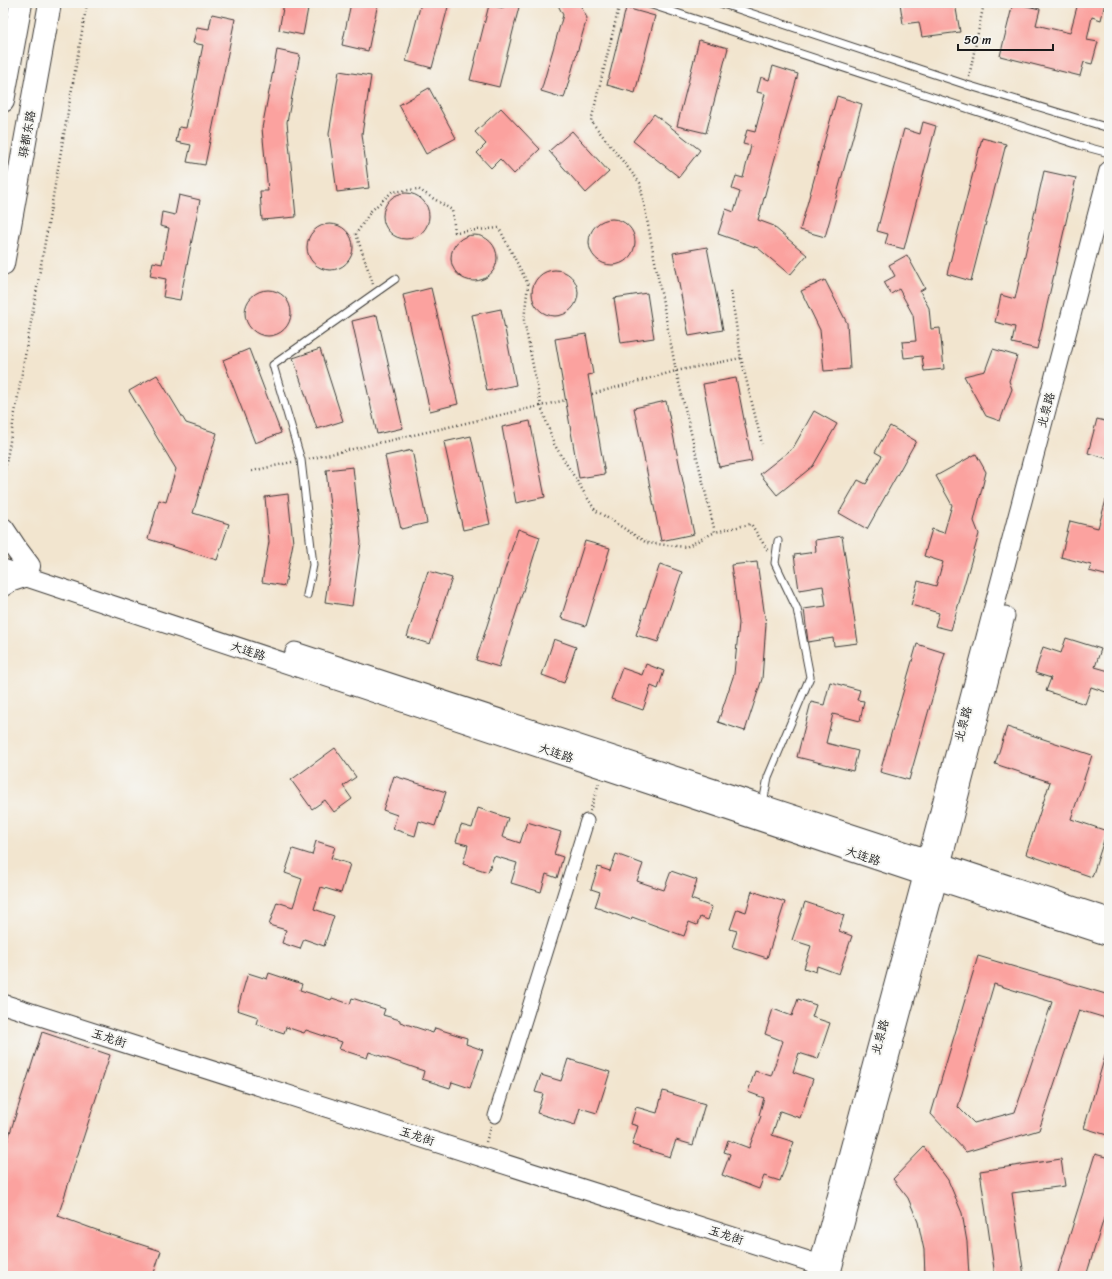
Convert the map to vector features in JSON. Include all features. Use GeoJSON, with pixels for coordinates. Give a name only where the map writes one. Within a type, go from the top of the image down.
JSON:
{"type":"FeatureCollection","features":[{"type":"Feature","properties":{"kind":"highway"},"geometry":{"type":"LineString","coordinates":[[3,101],[21,3]]}},
{"type":"Feature","properties":{"kind":"highway","name":"驿都东路"},"geometry":{"type":"LineString","coordinates":[[3,264],[50,3]]}},
{"type":"Feature","properties":{"kind":"highway"},"geometry":{"type":"LineString","coordinates":[[3,529],[17,550],[27,571],[3,585]]}},
{"type":"Feature","properties":{"kind":"street","name":"北泉路"},"geometry":{"type":"LineString","coordinates":[[932,870],[1109,171]]}},
{"type":"Feature","properties":{"kind":"street","name":"北泉路"},"geometry":{"type":"LineString","coordinates":[[824,1271],[1109,220]]}},
{"type":"Feature","properties":{"kind":"street","name":"大连路"},"geometry":{"type":"LineString","coordinates":[[3,556],[27,571],[603,769],[761,813]]}},
{"type":"Feature","properties":{"kind":"street","name":"大连路"},"geometry":{"type":"LineString","coordinates":[[3,569],[27,571],[761,813],[932,870],[1109,936]]}},
{"type":"Feature","properties":{"kind":"street"},"geometry":{"type":"LineString","coordinates":[[495,1116],[587,821]]}},
{"type":"Feature","properties":{"kind":"street","name":"大连路"},"geometry":{"type":"LineString","coordinates":[[932,870],[1109,918]]}},
{"type":"Feature","properties":{"kind":"street","name":"玉龙街"},"geometry":{"type":"LineString","coordinates":[[3,1004],[481,1156],[824,1271]]}},
{"type":"Feature","properties":{"kind":"lane"},"geometry":{"type":"LineString","coordinates":[[646,3],[1064,140],[1109,153]]}},
{"type":"Feature","properties":{"kind":"lane"},"geometry":{"type":"LineString","coordinates":[[720,3],[967,85],[1109,128]]}},
{"type":"Feature","properties":{"kind":"lane"},"geometry":{"type":"LineString","coordinates":[[307,596],[313,565],[301,460],[273,365],[395,280]]}},
{"type":"Feature","properties":{"kind":"lane"},"geometry":{"type":"LineString","coordinates":[[761,813],[768,777],[810,677],[797,609],[775,563],[778,541]]}},
{"type":"Feature","properties":{"kind":"path"},"geometry":{"type":"LineString","coordinates":[[3,481],[87,3]]}},
{"type":"Feature","properties":{"kind":"path"},"geometry":{"type":"LineString","coordinates":[[620,3],[591,121],[640,183],[676,371],[715,532]]}},
{"type":"Feature","properties":{"kind":"path"},"geometry":{"type":"LineString","coordinates":[[967,85],[984,3]]}},
{"type":"Feature","properties":{"kind":"path"},"geometry":{"type":"LineString","coordinates":[[376,292],[356,234],[371,211],[392,192],[418,189],[452,210],[455,232],[499,228],[528,284],[524,320],[541,406],[554,444],[595,510],[647,543],[686,547],[715,532],[751,524],[775,563]]}},
{"type":"Feature","properties":{"kind":"path"},"geometry":{"type":"LineString","coordinates":[[731,291],[741,358],[762,444]]}},
{"type":"Feature","properties":{"kind":"path"},"geometry":{"type":"LineString","coordinates":[[592,394],[676,371],[741,358]]}},
{"type":"Feature","properties":{"kind":"path"},"geometry":{"type":"LineString","coordinates":[[252,472],[566,400]]}},
{"type":"Feature","properties":{"kind":"path"},"geometry":{"type":"LineString","coordinates":[[587,821],[603,769]]}},
{"type":"Feature","properties":{"kind":"path"},"geometry":{"type":"LineString","coordinates":[[481,1156],[495,1116]]}},
{"type":"Feature","properties":{"kind":"building"},"geometry":{"type":"Polygon","coordinates":[[[284,3],[309,3],[303,35],[279,30],[284,3]]]}},
{"type":"Feature","properties":{"kind":"building"},"geometry":{"type":"Polygon","coordinates":[[[351,3],[378,3],[368,51],[342,45],[351,3]]]}},
{"type":"Feature","properties":{"kind":"building"},"geometry":{"type":"Polygon","coordinates":[[[421,3],[449,3],[432,68],[406,61],[421,3]]]}},
{"type":"Feature","properties":{"kind":"building"},"geometry":{"type":"Polygon","coordinates":[[[504,3],[520,3],[499,87],[470,80],[489,5],[503,8],[504,3]]]}},
{"type":"Feature","properties":{"kind":"building"},"geometry":{"type":"Polygon","coordinates":[[[557,3],[579,3],[587,18],[564,98],[541,91],[563,15],[557,3]]]}},
{"type":"Feature","properties":{"kind":"building"},"geometry":{"type":"Polygon","coordinates":[[[900,3],[955,3],[960,32],[922,37],[919,22],[903,24],[900,3]]]}},
{"type":"Feature","properties":{"kind":"building"},"geometry":{"type":"Polygon","coordinates":[[[1013,3],[1040,9],[1036,25],[1070,33],[1078,3],[1105,3],[1101,20],[1092,17],[1087,40],[1098,42],[1092,64],[1084,62],[1080,76],[1000,56],[1013,3]]]}},
{"type":"Feature","properties":{"kind":"building"},"geometry":{"type":"Polygon","coordinates":[[[626,8],[655,16],[635,93],[607,85],[626,8]]]}},
{"type":"Feature","properties":{"kind":"building"},"geometry":{"type":"Polygon","coordinates":[[[212,14],[235,19],[205,165],[187,162],[191,145],[176,142],[179,127],[186,128],[203,45],[193,43],[197,27],[209,29],[212,14]]]}},
{"type":"Feature","properties":{"kind":"building"},"geometry":{"type":"Polygon","coordinates":[[[699,40],[728,48],[706,133],[677,126],[699,40]]]}},
{"type":"Feature","properties":{"kind":"building"},"geometry":{"type":"Polygon","coordinates":[[[277,50],[300,55],[287,122],[296,217],[262,220],[260,191],[268,191],[262,128],[277,50]]]}},
{"type":"Feature","properties":{"kind":"building"},"geometry":{"type":"Polygon","coordinates":[[[773,66],[798,74],[758,220],[774,226],[807,255],[790,275],[758,248],[718,234],[726,209],[734,212],[740,192],[732,189],[736,176],[743,178],[751,146],[743,144],[747,130],[755,132],[765,94],[757,92],[761,77],[769,80],[773,66]]]}},
{"type":"Feature","properties":{"kind":"building"},"geometry":{"type":"Polygon","coordinates":[[[339,71],[371,76],[362,134],[369,188],[337,192],[329,134],[339,71]]]}},
{"type":"Feature","properties":{"kind":"building"},"geometry":{"type":"Polygon","coordinates":[[[429,88],[456,138],[426,154],[399,105],[429,88]]]}},
{"type":"Feature","properties":{"kind":"building"},"geometry":{"type":"Polygon","coordinates":[[[837,96],[862,104],[825,237],[800,230],[837,96]]]}},
{"type":"Feature","properties":{"kind":"building"},"geometry":{"type":"Polygon","coordinates":[[[501,108],[540,149],[514,174],[500,159],[491,168],[477,153],[486,144],[475,132],[501,108]]]}},
{"type":"Feature","properties":{"kind":"building"},"geometry":{"type":"Polygon","coordinates":[[[654,114],[700,150],[679,177],[633,141],[654,114]]]}},
{"type":"Feature","properties":{"kind":"building"},"geometry":{"type":"Polygon","coordinates":[[[923,122],[936,126],[904,249],[885,244],[888,234],[877,231],[904,129],[920,134],[923,122]]]}},
{"type":"Feature","properties":{"kind":"building"},"geometry":{"type":"Polygon","coordinates":[[[572,131],[609,172],[586,193],[549,151],[572,131]]]}},
{"type":"Feature","properties":{"kind":"building"},"geometry":{"type":"Polygon","coordinates":[[[982,138],[1006,144],[971,281],[947,274],[982,138]]]}},
{"type":"Feature","properties":{"kind":"building"},"geometry":{"type":"Polygon","coordinates":[[[1044,171],[1076,178],[1037,349],[1012,343],[1015,327],[995,322],[1001,295],[1015,299],[1044,171]]]}},
{"type":"Feature","properties":{"kind":"building"},"geometry":{"type":"Polygon","coordinates":[[[406,193],[419,197],[425,203],[429,216],[425,229],[419,235],[406,239],[393,235],[387,229],[383,216],[387,203],[393,197],[406,193]]]}},
{"type":"Feature","properties":{"kind":"building"},"geometry":{"type":"Polygon","coordinates":[[[179,195],[200,200],[180,300],[163,297],[166,279],[150,276],[153,262],[162,264],[169,228],[160,226],[162,212],[175,215],[179,195]]]}},
{"type":"Feature","properties":{"kind":"building"},"geometry":{"type":"Polygon","coordinates":[[[612,219],[625,223],[631,229],[635,242],[631,255],[625,261],[612,265],[599,261],[593,255],[589,242],[593,229],[599,223],[612,219]]]}},
{"type":"Feature","properties":{"kind":"building"},"geometry":{"type":"Polygon","coordinates":[[[326,224],[334,224],[343,228],[349,234],[353,247],[349,260],[343,266],[334,270],[326,270],[317,266],[311,260],[307,251],[307,243],[311,234],[317,228],[326,224]]]}},
{"type":"Feature","properties":{"kind":"building"},"geometry":{"type":"Polygon","coordinates":[[[474,235],[487,239],[493,245],[497,258],[493,271],[487,277],[474,281],[461,277],[455,271],[451,258],[455,245],[461,239],[474,235]]]}},
{"type":"Feature","properties":{"kind":"building"},"geometry":{"type":"Polygon","coordinates":[[[707,247],[723,330],[689,336],[673,253],[707,247]]]}},
{"type":"Feature","properties":{"kind":"building"},"geometry":{"type":"Polygon","coordinates":[[[907,255],[925,288],[920,291],[929,308],[931,329],[940,328],[944,369],[924,371],[922,356],[904,358],[902,342],[916,341],[913,315],[899,289],[891,294],[884,282],[895,276],[889,265],[907,255]]]}},
{"type":"Feature","properties":{"kind":"building"},"geometry":{"type":"Polygon","coordinates":[[[555,270],[568,274],[574,280],[578,293],[574,306],[568,312],[555,316],[542,312],[536,306],[532,293],[536,280],[542,274],[555,270]]]}},
{"type":"Feature","properties":{"kind":"building"},"geometry":{"type":"Polygon","coordinates":[[[825,280],[847,323],[850,369],[824,371],[820,330],[801,291],[825,280]]]}},
{"type":"Feature","properties":{"kind":"building"},"geometry":{"type":"Polygon","coordinates":[[[431,288],[458,404],[430,411],[403,295],[431,288]]]}},
{"type":"Feature","properties":{"kind":"building"},"geometry":{"type":"Polygon","coordinates":[[[268,290],[281,294],[287,300],[291,313],[287,326],[281,332],[268,336],[255,332],[249,326],[245,313],[249,300],[255,294],[268,290]]]}},
{"type":"Feature","properties":{"kind":"building"},"geometry":{"type":"Polygon","coordinates":[[[647,293],[654,338],[621,343],[614,298],[647,293]]]}},
{"type":"Feature","properties":{"kind":"building"},"geometry":{"type":"Polygon","coordinates":[[[501,309],[516,385],[487,391],[472,315],[501,309]]]}},
{"type":"Feature","properties":{"kind":"building"},"geometry":{"type":"Polygon","coordinates":[[[377,315],[403,428],[377,434],[352,321],[377,315]]]}},
{"type":"Feature","properties":{"kind":"building"},"geometry":{"type":"Polygon","coordinates":[[[586,334],[593,374],[588,375],[605,474],[579,478],[555,339],[586,334]]]}},
{"type":"Feature","properties":{"kind":"building"},"geometry":{"type":"Polygon","coordinates":[[[249,349],[281,433],[255,443],[223,360],[249,349]]]}},
{"type":"Feature","properties":{"kind":"building"},"geometry":{"type":"Polygon","coordinates":[[[320,349],[343,421],[317,429],[293,358],[320,349]]]}},
{"type":"Feature","properties":{"kind":"building"},"geometry":{"type":"Polygon","coordinates":[[[993,349],[1017,356],[1009,381],[1012,389],[1000,421],[986,416],[964,376],[985,371],[993,349]]]}},
{"type":"Feature","properties":{"kind":"building"},"geometry":{"type":"Polygon","coordinates":[[[157,375],[186,423],[217,433],[193,513],[229,524],[217,560],[148,539],[159,500],[166,502],[176,469],[129,391],[157,375]]]}},
{"type":"Feature","properties":{"kind":"building"},"geometry":{"type":"Polygon","coordinates":[[[736,378],[752,461],[719,467],[703,384],[736,378]]]}},
{"type":"Feature","properties":{"kind":"building"},"geometry":{"type":"Polygon","coordinates":[[[666,401],[694,534],[661,541],[634,408],[666,401]]]}},
{"type":"Feature","properties":{"kind":"building"},"geometry":{"type":"Polygon","coordinates":[[[814,411],[837,424],[813,466],[777,495],[760,474],[793,448],[814,411]]]}},
{"type":"Feature","properties":{"kind":"building"},"geometry":{"type":"Polygon","coordinates":[[[1097,419],[1109,422],[1109,459],[1088,453],[1097,419]]]}},
{"type":"Feature","properties":{"kind":"building"},"geometry":{"type":"Polygon","coordinates":[[[530,421],[545,497],[516,503],[502,427],[530,421]]]}},
{"type":"Feature","properties":{"kind":"building"},"geometry":{"type":"Polygon","coordinates":[[[890,426],[916,441],[867,529],[839,513],[858,480],[866,484],[882,456],[875,452],[890,426]]]}},
{"type":"Feature","properties":{"kind":"building"},"geometry":{"type":"Polygon","coordinates":[[[471,436],[490,524],[463,530],[444,442],[471,436]]]}},
{"type":"Feature","properties":{"kind":"building"},"geometry":{"type":"Polygon","coordinates":[[[412,450],[427,523],[401,529],[385,456],[412,450]]]}},
{"type":"Feature","properties":{"kind":"building"},"geometry":{"type":"Polygon","coordinates":[[[976,454],[986,472],[974,521],[979,534],[951,630],[935,626],[939,613],[911,605],[918,581],[936,586],[943,562],[924,556],[932,529],[944,533],[952,505],[936,476],[976,454]]]}},
{"type":"Feature","properties":{"kind":"building"},"geometry":{"type":"Polygon","coordinates":[[[353,467],[361,542],[352,606],[325,602],[334,541],[326,470],[353,467]]]}},
{"type":"Feature","properties":{"kind":"building"},"geometry":{"type":"Polygon","coordinates":[[[288,494],[293,543],[285,586],[262,582],[269,542],[265,497],[288,494]]]}},
{"type":"Feature","properties":{"kind":"building"},"geometry":{"type":"Polygon","coordinates":[[[1106,500],[1109,501],[1109,576],[1089,571],[1091,565],[1061,557],[1070,521],[1098,528],[1106,500]]]}},
{"type":"Feature","properties":{"kind":"building"},"geometry":{"type":"Polygon","coordinates":[[[518,529],[540,537],[499,667],[476,660],[518,529]]]}},
{"type":"Feature","properties":{"kind":"building"},"geometry":{"type":"Polygon","coordinates":[[[842,536],[858,643],[834,646],[833,638],[808,642],[804,609],[826,606],[823,586],[799,590],[794,555],[816,552],[815,540],[842,536]]]}},
{"type":"Feature","properties":{"kind":"building"},"geometry":{"type":"Polygon","coordinates":[[[585,541],[610,548],[586,626],[561,618],[585,541]]]}},
{"type":"Feature","properties":{"kind":"building"},"geometry":{"type":"Polygon","coordinates":[[[757,562],[766,624],[762,679],[745,731],[718,722],[734,674],[739,623],[731,565],[757,562]]]}},
{"type":"Feature","properties":{"kind":"building"},"geometry":{"type":"Polygon","coordinates":[[[660,564],[682,572],[658,642],[636,635],[660,564]]]}},
{"type":"Feature","properties":{"kind":"building"},"geometry":{"type":"Polygon","coordinates":[[[428,571],[452,578],[430,644],[407,637],[428,571]]]}},
{"type":"Feature","properties":{"kind":"building"},"geometry":{"type":"Polygon","coordinates":[[[1066,638],[1101,649],[1095,667],[1109,671],[1109,693],[1091,687],[1085,704],[1046,691],[1051,678],[1035,673],[1043,647],[1061,653],[1066,638]]]}},
{"type":"Feature","properties":{"kind":"building"},"geometry":{"type":"Polygon","coordinates":[[[554,639],[576,647],[564,683],[542,675],[554,639]]]}},
{"type":"Feature","properties":{"kind":"building"},"geometry":{"type":"Polygon","coordinates":[[[917,644],[945,653],[909,780],[880,772],[917,644]]]}},
{"type":"Feature","properties":{"kind":"building"},"geometry":{"type":"Polygon","coordinates":[[[646,664],[664,671],[658,689],[651,686],[643,710],[611,699],[622,668],[642,675],[646,664]]]}},
{"type":"Feature","properties":{"kind":"building"},"geometry":{"type":"Polygon","coordinates":[[[830,682],[860,690],[857,700],[864,701],[860,721],[833,714],[826,743],[858,751],[853,771],[797,757],[811,702],[824,705],[830,682]]]}},
{"type":"Feature","properties":{"kind":"building"},"geometry":{"type":"Polygon","coordinates":[[[1007,727],[1092,755],[1071,819],[1107,831],[1092,877],[1026,854],[1050,782],[995,764],[1007,727]]]}},
{"type":"Feature","properties":{"kind":"building"},"geometry":{"type":"Polygon","coordinates":[[[335,748],[356,777],[343,786],[352,799],[334,812],[325,800],[312,809],[291,780],[335,748]]]}},
{"type":"Feature","properties":{"kind":"building"},"geometry":{"type":"Polygon","coordinates":[[[394,776],[446,792],[435,826],[419,821],[415,836],[393,829],[397,815],[383,810],[394,776]]]}},
{"type":"Feature","properties":{"kind":"building"},"geometry":{"type":"Polygon","coordinates":[[[478,808],[508,818],[502,837],[520,843],[527,822],[561,832],[554,854],[563,857],[557,878],[546,874],[541,892],[511,883],[517,863],[494,856],[488,872],[463,864],[468,845],[456,842],[461,825],[472,828],[478,808]]]}},
{"type":"Feature","properties":{"kind":"building"},"geometry":{"type":"Polygon","coordinates":[[[316,841],[335,847],[331,858],[350,864],[341,893],[321,887],[314,909],[334,916],[324,946],[304,939],[300,949],[282,943],[286,930],[269,925],[277,902],[293,907],[302,879],[285,873],[293,849],[312,855],[316,841]]]}},
{"type":"Feature","properties":{"kind":"building"},"geometry":{"type":"Polygon","coordinates":[[[616,854],[643,864],[637,881],[664,890],[671,871],[697,880],[691,899],[712,907],[708,920],[700,917],[697,925],[689,922],[684,936],[632,917],[631,920],[595,907],[600,892],[591,889],[598,867],[610,871],[616,854]]]}},
{"type":"Feature","properties":{"kind":"building"},"geometry":{"type":"Polygon","coordinates":[[[752,891],[785,902],[767,958],[732,947],[737,931],[730,929],[737,909],[746,912],[752,891]]]}},
{"type":"Feature","properties":{"kind":"building"},"geometry":{"type":"Polygon","coordinates":[[[805,902],[844,915],[839,931],[852,936],[839,974],[817,966],[816,972],[804,968],[811,946],[792,940],[805,902]]]}},
{"type":"Feature","properties":{"kind":"building"},"geometry":{"type":"Polygon","coordinates":[[[978,956],[1109,995],[1109,1019],[1079,1010],[1039,1130],[966,1152],[931,1114],[978,956]],[[994,984],[958,1107],[974,1123],[1015,1112],[1052,1002],[994,984]]]}},
{"type":"Feature","properties":{"kind":"building"},"geometry":{"type":"Polygon","coordinates":[[[248,973],[267,979],[269,973],[302,984],[300,990],[331,1000],[332,998],[350,1004],[352,998],[385,1009],[383,1015],[400,1020],[400,1022],[433,1033],[435,1028],[467,1038],[466,1044],[483,1050],[470,1088],[452,1082],[450,1088],[422,1079],[424,1071],[369,1052],[367,1058],[339,1049],[342,1042],[306,1030],[304,1033],[286,1027],[284,1033],[256,1024],[258,1017],[237,1010],[248,973]]]}},
{"type":"Feature","properties":{"kind":"building"},"geometry":{"type":"Polygon","coordinates":[[[798,999],[816,1005],[812,1017],[830,1023],[818,1059],[799,1053],[793,1072],[813,1079],[800,1118],[780,1111],[772,1135],[794,1142],[780,1181],[764,1176],[759,1189],[722,1175],[730,1154],[724,1152],[728,1140],[749,1148],[761,1116],[759,1115],[764,1098],[748,1092],[755,1071],[771,1076],[783,1041],[765,1034],[773,1009],[792,1016],[798,999]]]}},
{"type":"Feature","properties":{"kind":"building"},"geometry":{"type":"Polygon","coordinates":[[[42,1032],[110,1055],[58,1216],[161,1251],[153,1276],[3,1276],[3,1155],[42,1032]]]}},
{"type":"Feature","properties":{"kind":"building"},"geometry":{"type":"Polygon","coordinates":[[[1106,1053],[1109,1053],[1109,1127],[1107,1135],[1084,1128],[1106,1053]]]}},
{"type":"Feature","properties":{"kind":"building"},"geometry":{"type":"Polygon","coordinates":[[[568,1059],[610,1072],[597,1113],[580,1108],[575,1125],[537,1113],[543,1094],[535,1092],[541,1075],[561,1081],[568,1059]]]}},
{"type":"Feature","properties":{"kind":"building"},"geometry":{"type":"Polygon","coordinates":[[[663,1091],[705,1104],[693,1145],[676,1140],[670,1157],[632,1145],[638,1126],[631,1124],[636,1107],[657,1113],[663,1091]]]}},
{"type":"Feature","properties":{"kind":"building"},"geometry":{"type":"Polygon","coordinates":[[[924,1147],[948,1180],[962,1213],[967,1242],[969,1276],[925,1276],[924,1250],[918,1222],[908,1198],[893,1179],[924,1147]]]}},
{"type":"Feature","properties":{"kind":"building"},"geometry":{"type":"Polygon","coordinates":[[[1095,1154],[1109,1158],[1109,1202],[1086,1276],[1057,1276],[1095,1154]]]}},
{"type":"Feature","properties":{"kind":"building"},"geometry":{"type":"Polygon","coordinates":[[[1061,1159],[1065,1186],[1012,1193],[1024,1276],[995,1276],[980,1171],[1061,1159]]]}}]}
